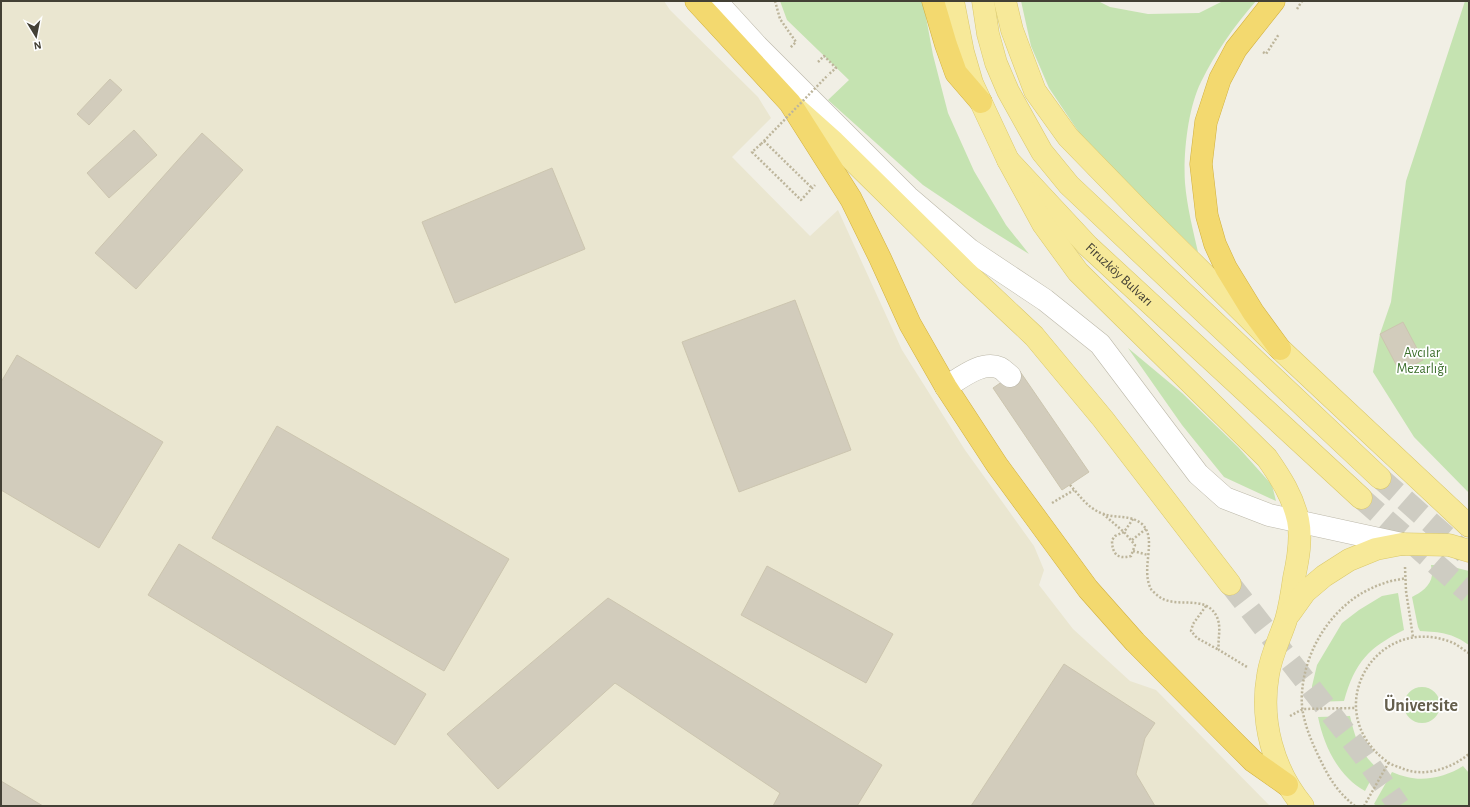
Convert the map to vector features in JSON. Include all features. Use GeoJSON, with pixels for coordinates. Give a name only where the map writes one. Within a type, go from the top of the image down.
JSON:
{"type":"FeatureCollection","features":[{"type":"Feature","properties":{"kind":"highway"},"geometry":{"type":"LineString","coordinates":[[696,1],[790,103],[851,199],[910,324],[946,387],[997,465],[1088,589],[1135,642],[1229,737],[1253,760],[1287,785]]}},
{"type":"Feature","properties":{"kind":"highway"},"geometry":{"type":"LineString","coordinates":[[933,1],[956,73],[981,102]]}},
{"type":"Feature","properties":{"kind":"highway"},"geometry":{"type":"LineString","coordinates":[[1274,1],[1236,49],[1220,79],[1206,122],[1201,164],[1208,216],[1215,244],[1230,275],[1253,312],[1280,349]]}},
{"type":"Feature","properties":{"kind":"main road","name":"Firuzköy Bulvarı"},"geometry":{"type":"LineString","coordinates":[[953,1],[963,52],[972,83],[1008,160],[1088,246],[1361,498]]}},
{"type":"Feature","properties":{"kind":"main road"},"geometry":{"type":"LineString","coordinates":[[983,1],[988,34],[996,63],[1008,91],[1042,152],[1069,186],[1380,478]]}},
{"type":"Feature","properties":{"kind":"main road"},"geometry":{"type":"LineString","coordinates":[[1005,1],[1012,30],[1035,91],[1068,138],[1144,216],[1280,349],[1469,526]]}},
{"type":"Feature","properties":{"kind":"main road"},"geometry":{"type":"LineString","coordinates":[[790,103],[834,142],[967,273],[1034,336],[1103,419],[1230,584]]}},
{"type":"Feature","properties":{"kind":"main road"},"geometry":{"type":"LineString","coordinates":[[1008,160],[1043,224],[1078,272],[1267,458],[1282,479],[1291,498],[1298,521],[1299,546],[1286,619],[1273,652],[1268,674],[1265,699],[1266,720],[1271,747],[1287,785],[1303,806]]}},
{"type":"Feature","properties":{"kind":"main road"},"geometry":{"type":"LineString","coordinates":[[1286,619],[1305,592],[1324,576],[1349,560],[1376,549],[1402,544],[1449,545],[1469,551]]}},
{"type":"Feature","properties":{"kind":"lane"},"geometry":{"type":"LineString","coordinates":[[716,1],[757,46],[908,197],[970,250],[1045,300],[1100,344],[1198,474],[1226,498],[1269,515],[1402,544]]}},
{"type":"Feature","properties":{"kind":"lane"},"geometry":{"type":"LineString","coordinates":[[946,387],[976,369],[992,366],[1001,368],[1010,376]]}},
{"type":"Feature","properties":{"kind":"path"},"geometry":{"type":"LineString","coordinates":[[775,1],[780,19],[796,42]]}},
{"type":"Feature","properties":{"kind":"path"},"geometry":{"type":"LineString","coordinates":[[818,62],[824,56],[836,68],[752,152],[801,200],[818,182]]}},
{"type":"Feature","properties":{"kind":"path"},"geometry":{"type":"LineString","coordinates":[[764,141],[812,188]]}},
{"type":"Feature","properties":{"kind":"path"},"geometry":{"type":"LineString","coordinates":[[1070,485],[1087,504],[1102,514],[1124,532],[1132,540],[1135,545],[1131,556],[1119,556],[1114,553],[1112,548],[1112,540],[1115,536],[1124,532],[1133,519]]}},
{"type":"Feature","properties":{"kind":"path"},"geometry":{"type":"LineString","coordinates":[[1051,503],[1074,490]]}},
{"type":"Feature","properties":{"kind":"path"},"geometry":{"type":"LineString","coordinates":[[1102,514],[1136,519],[1146,529],[1149,534],[1150,542],[1147,566],[1148,581],[1151,590],[1162,599],[1169,602],[1194,602],[1211,608],[1220,626],[1218,644],[1219,650]]}},
{"type":"Feature","properties":{"kind":"path"},"geometry":{"type":"LineString","coordinates":[[1132,540],[1146,529]]}},
{"type":"Feature","properties":{"kind":"path"},"geometry":{"type":"LineString","coordinates":[[1133,551],[1148,555]]}},
{"type":"Feature","properties":{"kind":"path"},"geometry":{"type":"LineString","coordinates":[[1405,567],[1406,591],[1413,637]]}},
{"type":"Feature","properties":{"kind":"path"},"geometry":{"type":"LineString","coordinates":[[1355,806],[1342,795],[1328,776],[1305,723],[1302,694],[1306,670],[1312,650],[1326,626],[1346,604],[1369,589],[1384,583],[1406,578]]}},
{"type":"Feature","properties":{"kind":"path"},"geometry":{"type":"LineString","coordinates":[[1206,606],[1193,624],[1191,631],[1197,638],[1251,669]]}},
{"type":"Feature","properties":{"kind":"path"},"geometry":{"type":"LineString","coordinates":[[1468,756],[1454,765],[1431,772],[1408,771],[1386,761],[1369,746],[1358,725],[1356,702],[1360,679],[1373,659],[1391,645],[1413,637],[1433,637],[1452,642],[1469,654]]}},
{"type":"Feature","properties":{"kind":"path"},"geometry":{"type":"LineString","coordinates":[[1287,717],[1303,709],[1356,708]]}},
{"type":"Feature","properties":{"kind":"path"},"geometry":{"type":"LineString","coordinates":[[1364,806],[1389,762]]}},
{"type":"Feature","properties":{"kind":"shaded area"},"geometry":{"type":"Polygon","coordinates":[[[1,1],[664,1],[670,10],[758,97],[771,118],[732,157],[810,236],[838,210],[902,350],[965,450],[1034,546],[1044,570],[1039,585],[1073,629],[1130,681],[1156,690],[1270,806],[1,806],[1,1]]]}},
{"type":"Feature","properties":{"kind":"green space"},"geometry":{"type":"Polygon","coordinates":[[[780,1],[923,1],[933,55],[948,113],[974,171],[1006,225],[1029,254],[923,185],[828,100],[849,80],[787,20],[780,1]]]}},
{"type":"Feature","properties":{"kind":"green space"},"geometry":{"type":"Polygon","coordinates":[[[1021,1],[1098,1],[1110,7],[1148,14],[1199,13],[1223,1],[1256,1],[1219,50],[1201,82],[1193,105],[1187,131],[1185,183],[1198,252],[1105,162],[1080,134],[1049,88],[1031,46],[1021,1]]]}},
{"type":"Feature","properties":{"kind":"green space","name":"Avcılar Mezarlığı"},"geometry":{"type":"Polygon","coordinates":[[[1465,1],[1469,1],[1469,493],[1414,437],[1373,372],[1380,334],[1391,302],[1406,181],[1465,1]]]}},
{"type":"Feature","properties":{"kind":"green space"},"geometry":{"type":"Polygon","coordinates":[[[1128,348],[1182,393],[1238,447],[1272,485],[1276,501],[1224,477],[1182,425],[1128,348]]]}},
{"type":"Feature","properties":{"kind":"green space"},"geometry":{"type":"Polygon","coordinates":[[[1431,565],[1445,565],[1469,571],[1469,645],[1446,634],[1420,631],[1418,627],[1412,597],[1422,591],[1430,583],[1432,574],[1431,565]]]}},
{"type":"Feature","properties":{"kind":"green space"},"geometry":{"type":"Polygon","coordinates":[[[1398,593],[1404,630],[1372,650],[1358,666],[1348,687],[1344,701],[1312,702],[1312,686],[1317,665],[1342,623],[1359,610],[1382,596],[1398,593]]]}},
{"type":"Feature","properties":{"kind":"green space"},"geometry":{"type":"Polygon","coordinates":[[[1422,687],[1435,692],[1440,705],[1435,718],[1422,723],[1409,718],[1404,705],[1409,692],[1422,687]]]}},
{"type":"Feature","properties":{"kind":"green space"},"geometry":{"type":"Polygon","coordinates":[[[1350,716],[1362,751],[1377,768],[1365,791],[1355,785],[1340,769],[1328,749],[1318,717],[1350,716]]]}},
{"type":"Feature","properties":{"kind":"green space"},"geometry":{"type":"Polygon","coordinates":[[[1463,766],[1469,773],[1469,806],[1377,806],[1374,804],[1392,772],[1403,776],[1421,779],[1450,773],[1463,766]]]}},
{"type":"Feature","properties":{"kind":"building"},"geometry":{"type":"Polygon","coordinates":[[[110,79],[122,90],[89,125],[77,114],[110,79]]]}},
{"type":"Feature","properties":{"kind":"building"},"geometry":{"type":"Polygon","coordinates":[[[134,130],[157,155],[109,198],[87,173],[134,130]]]}},
{"type":"Feature","properties":{"kind":"building"},"geometry":{"type":"Polygon","coordinates":[[[202,133],[243,170],[136,289],[95,253],[202,133]]]}},
{"type":"Feature","properties":{"kind":"building"},"geometry":{"type":"Polygon","coordinates":[[[552,168],[585,249],[455,303],[422,222],[552,168]]]}},
{"type":"Feature","properties":{"kind":"building"},"geometry":{"type":"Polygon","coordinates":[[[795,300],[851,450],[739,492],[682,342],[795,300]]]}},
{"type":"Feature","properties":{"kind":"building"},"geometry":{"type":"Polygon","coordinates":[[[1403,322],[1423,360],[1400,372],[1380,334],[1403,322]]]}},
{"type":"Feature","properties":{"kind":"building"},"geometry":{"type":"Polygon","coordinates":[[[17,355],[163,442],[99,548],[1,490],[1,382],[17,355]]]}},
{"type":"Feature","properties":{"kind":"building"},"geometry":{"type":"Polygon","coordinates":[[[1019,370],[1089,472],[1062,490],[993,388],[1019,370]]]}},
{"type":"Feature","properties":{"kind":"building"},"geometry":{"type":"Polygon","coordinates":[[[277,426],[509,559],[444,671],[212,538],[277,426]]]}},
{"type":"Feature","properties":{"kind":"building"},"geometry":{"type":"Polygon","coordinates":[[[179,544],[426,694],[395,745],[148,595],[179,544]]]}},
{"type":"Feature","properties":{"kind":"building"},"geometry":{"type":"Polygon","coordinates":[[[767,566],[893,634],[866,683],[741,615],[767,566]]]}},
{"type":"Feature","properties":{"kind":"building"},"geometry":{"type":"Polygon","coordinates":[[[608,598],[882,765],[857,806],[773,806],[780,793],[615,683],[498,789],[447,734],[608,598]]]}},
{"type":"Feature","properties":{"kind":"building"},"geometry":{"type":"Polygon","coordinates":[[[1064,664],[1155,723],[1145,738],[1136,774],[1155,806],[971,806],[1064,664]]]}},
{"type":"Feature","properties":{"kind":"building"},"geometry":{"type":"Polygon","coordinates":[[[1,781],[43,806],[1,806],[1,781]]]}},
{"type":"Feature","properties":{"kind":"tunnel"},"geometry":{"type":"LineString","coordinates":[[1380,478],[1465,553]]}},
{"type":"Feature","properties":{"kind":"tunnel"},"geometry":{"type":"LineString","coordinates":[[1361,498],[1469,593]]}},
{"type":"Feature","properties":{"kind":"tunnel"},"geometry":{"type":"LineString","coordinates":[[1230,584],[1363,755],[1399,806]]}},
{"type":"Feature","properties":{"kind":"district","name":"Üniversite"},"geometry":{"type":"Point","coordinates":[1421,706]}}]}
